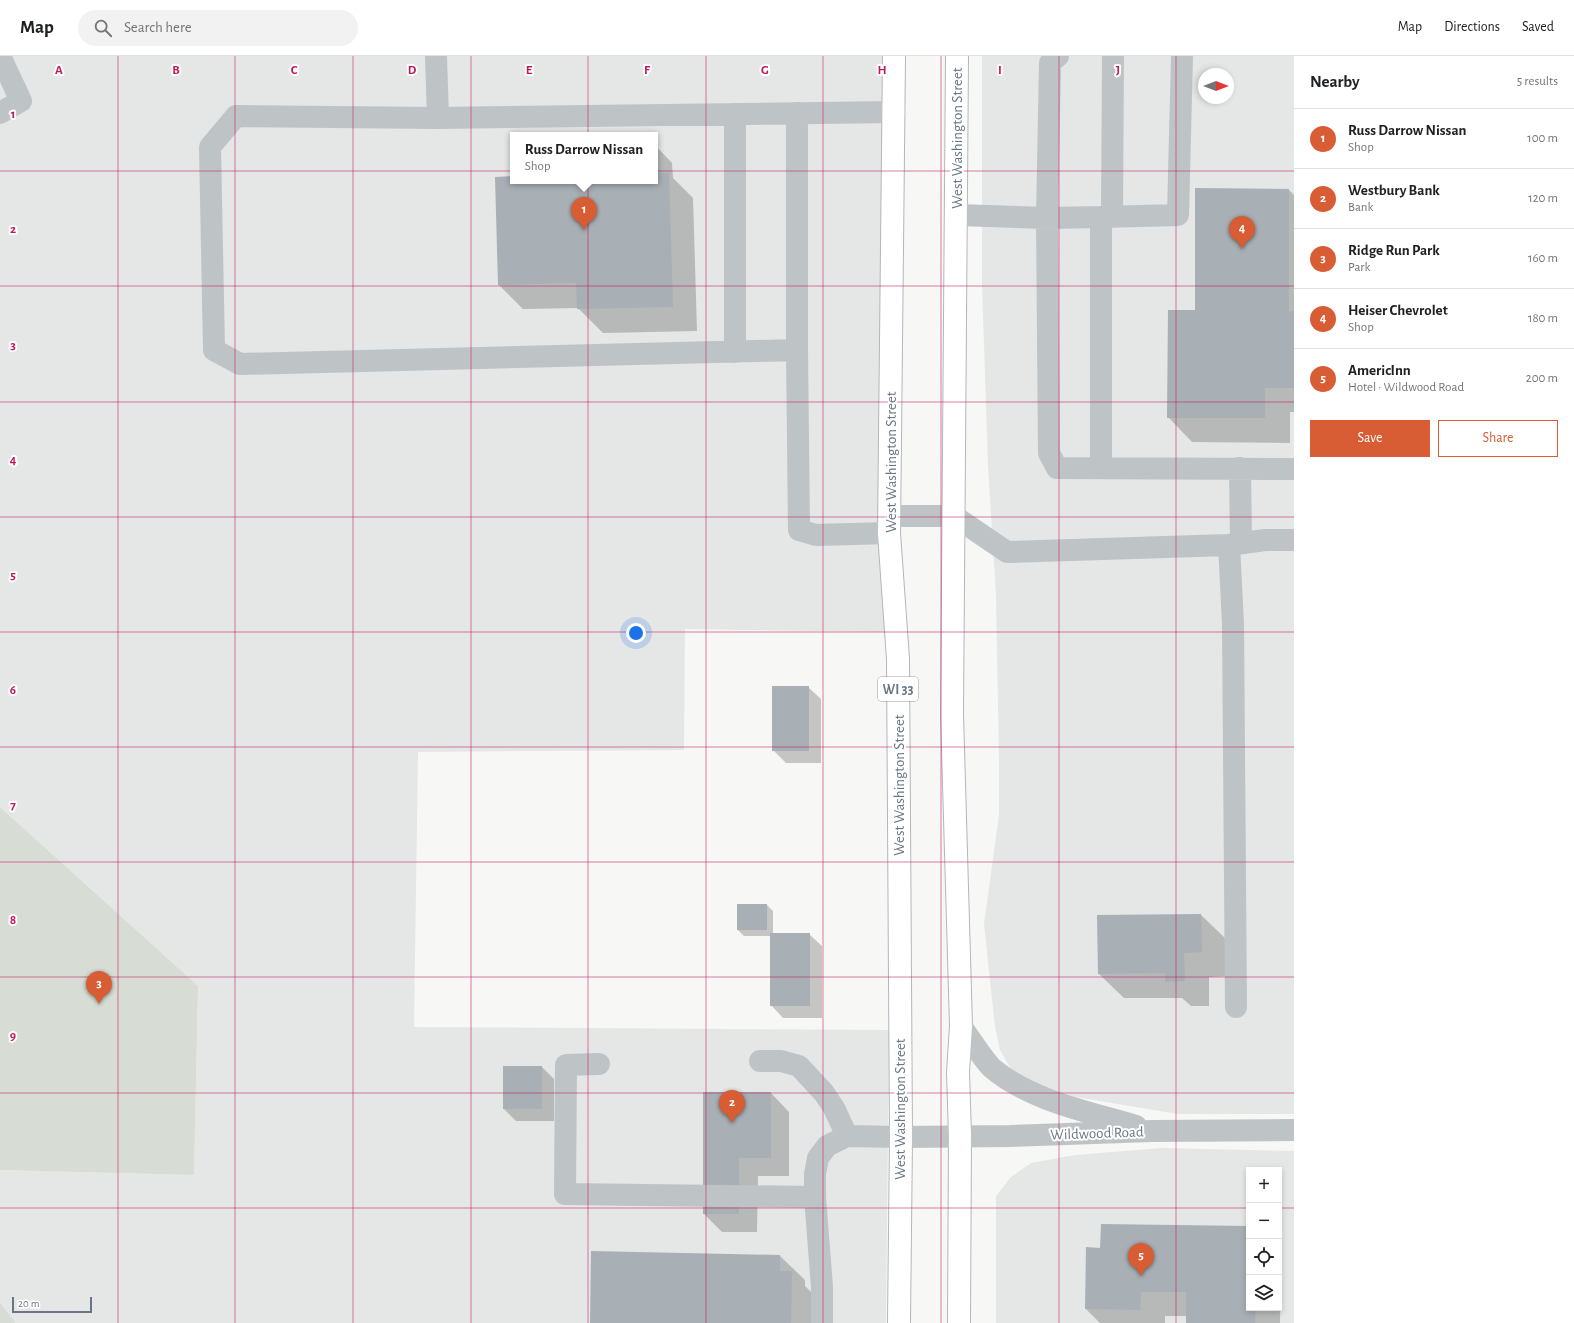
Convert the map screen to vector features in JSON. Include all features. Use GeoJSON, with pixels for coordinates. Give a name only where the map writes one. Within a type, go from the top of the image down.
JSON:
{"type":"FeatureCollection","features":[{"type":"Feature","properties":{"kind":"main road","name":"West Washington Street"},"geometry":{"type":"LineString","coordinates":[[894,56],[890,524],[898,659],[901,1137],[899,1323]]}},
{"type":"Feature","properties":{"kind":"main road","name":"West Washington Street"},"geometry":{"type":"LineString","coordinates":[[957,56],[957,215],[952,714],[961,1026],[958,1072],[960,1136],[959,1323]]}},
{"type":"Feature","properties":{"kind":"street"},"geometry":{"type":"LineString","coordinates":[[0,56],[21,101],[0,113]]}},
{"type":"Feature","properties":{"kind":"street"},"geometry":{"type":"LineString","coordinates":[[436,56],[438,118]]}},
{"type":"Feature","properties":{"kind":"street"},"geometry":{"type":"LineString","coordinates":[[1058,56],[1050,63],[1047,218],[1049,454],[1057,468],[1294,469]]}},
{"type":"Feature","properties":{"kind":"street"},"geometry":{"type":"LineString","coordinates":[[1101,468],[1106,217],[1113,56]]}},
{"type":"Feature","properties":{"kind":"street"},"geometry":{"type":"LineString","coordinates":[[957,215],[1047,218],[1178,215],[1182,56]]}},
{"type":"Feature","properties":{"kind":"street"},"geometry":{"type":"LineString","coordinates":[[797,350],[240,364],[214,350],[210,147],[236,116],[438,118],[894,112]]}},
{"type":"Feature","properties":{"kind":"street"},"geometry":{"type":"LineString","coordinates":[[797,113],[799,530],[816,535],[954,516],[1007,552],[1234,544],[1265,540],[1294,540]]}},
{"type":"Feature","properties":{"kind":"street"},"geometry":{"type":"LineString","coordinates":[[735,114],[735,352]]}},
{"type":"Feature","properties":{"kind":"street"},"geometry":{"type":"LineString","coordinates":[[1236,1007],[1233,624],[1234,544],[1240,468]]}},
{"type":"Feature","properties":{"kind":"street"},"geometry":{"type":"LineString","coordinates":[[961,1026],[992,1067],[1022,1088],[1049,1099],[1152,1131]]}},
{"type":"Feature","properties":{"kind":"street"},"geometry":{"type":"LineString","coordinates":[[760,1061],[781,1061],[799,1066],[824,1093],[834,1108],[847,1136],[827,1146],[818,1158],[815,1174],[815,1197],[822,1287],[822,1323]]}},
{"type":"Feature","properties":{"kind":"street"},"geometry":{"type":"LineString","coordinates":[[599,1064],[566,1065],[565,1194],[815,1197]]}},
{"type":"Feature","properties":{"kind":"street","name":"Wildwood Road"},"geometry":{"type":"LineString","coordinates":[[847,1136],[901,1137],[1152,1131],[1294,1130]]}},
{"type":"Feature","properties":{"kind":"shaded area"},"geometry":{"type":"Polygon","coordinates":[[[0,56],[885,56],[888,632],[685,629],[684,750],[418,752],[414,1027],[889,1030],[886,1323],[16,1323],[0,1303],[0,1170],[194,1175],[198,986],[0,807],[0,56]]]}},
{"type":"Feature","properties":{"kind":"shaded area"},"geometry":{"type":"Polygon","coordinates":[[[982,56],[1294,56],[1294,1114],[1178,1114],[1076,1097],[1027,1081],[1012,1071],[1000,1050],[995,1027],[984,924],[999,815],[996,596],[988,465],[982,284],[982,56]]]}},
{"type":"Feature","properties":{"kind":"shaded area"},"geometry":{"type":"Polygon","coordinates":[[[0,807],[198,986],[194,1175],[0,1170],[0,807]]]}},
{"type":"Feature","properties":{"kind":"shaded area"},"geometry":{"type":"Polygon","coordinates":[[[1162,1148],[1294,1151],[1294,1323],[996,1323],[996,1196],[1011,1177],[1031,1163],[1075,1155],[1162,1148]]]}},
{"type":"Feature","properties":{"kind":"shaded area"},"geometry":{"type":"Polygon","coordinates":[[[0,1303],[16,1323],[0,1323],[0,1303]]]}},
{"type":"Feature","properties":{"kind":"building"},"geometry":{"type":"Polygon","coordinates":[[[658,173],[669,173],[673,307],[577,309],[576,283],[498,285],[495,177],[510,176],[510,184],[658,184],[658,173]]]}},
{"type":"Feature","properties":{"kind":"building"},"geometry":{"type":"Polygon","coordinates":[[[1195,188],[1289,189],[1289,311],[1294,311],[1294,388],[1265,388],[1265,418],[1167,418],[1168,310],[1195,310],[1195,188]]]}},
{"type":"Feature","properties":{"kind":"building"},"geometry":{"type":"Polygon","coordinates":[[[772,686],[809,686],[809,751],[772,751],[772,686]]]}},
{"type":"Feature","properties":{"kind":"building"},"geometry":{"type":"Polygon","coordinates":[[[737,904],[767,904],[767,930],[737,930],[737,904]]]}},
{"type":"Feature","properties":{"kind":"building"},"geometry":{"type":"Polygon","coordinates":[[[1201,914],[1202,952],[1184,953],[1185,981],[1165,982],[1165,973],[1098,974],[1097,915],[1201,914]]]}},
{"type":"Feature","properties":{"kind":"building"},"geometry":{"type":"Polygon","coordinates":[[[770,933],[810,933],[810,1006],[770,1006],[770,933]]]}},
{"type":"Feature","properties":{"kind":"building"},"geometry":{"type":"Polygon","coordinates":[[[503,1066],[542,1066],[542,1109],[503,1109],[503,1066]]]}},
{"type":"Feature","properties":{"kind":"building"},"geometry":{"type":"Polygon","coordinates":[[[703,1092],[771,1092],[771,1158],[739,1158],[739,1214],[703,1214],[703,1092]]]}},
{"type":"Feature","properties":{"kind":"building"},"geometry":{"type":"Polygon","coordinates":[[[1101,1224],[1246,1226],[1246,1311],[1256,1311],[1255,1323],[1186,1323],[1186,1292],[1141,1292],[1140,1310],[1085,1309],[1086,1247],[1100,1248],[1101,1224]]]}},
{"type":"Feature","properties":{"kind":"building"},"geometry":{"type":"Polygon","coordinates":[[[591,1251],[780,1255],[780,1271],[792,1271],[791,1323],[590,1323],[591,1251]]]}},
{"type":"Feature","properties":{"kind":"place","name":"Russ Darrow Nissan"},"geometry":{"type":"Point","coordinates":[584,230]}},
{"type":"Feature","properties":{"kind":"place","name":"Heiser Chevrolet"},"geometry":{"type":"Point","coordinates":[1242,249]}},
{"type":"Feature","properties":{"kind":"place","name":"Ridge Run Park"},"geometry":{"type":"Point","coordinates":[99,1004]}},
{"type":"Feature","properties":{"kind":"place","name":"Westbury Bank"},"geometry":{"type":"Point","coordinates":[732,1123]}},
{"type":"Feature","properties":{"kind":"place","name":"AmericInn"},"geometry":{"type":"Point","coordinates":[1141,1276]}}]}
